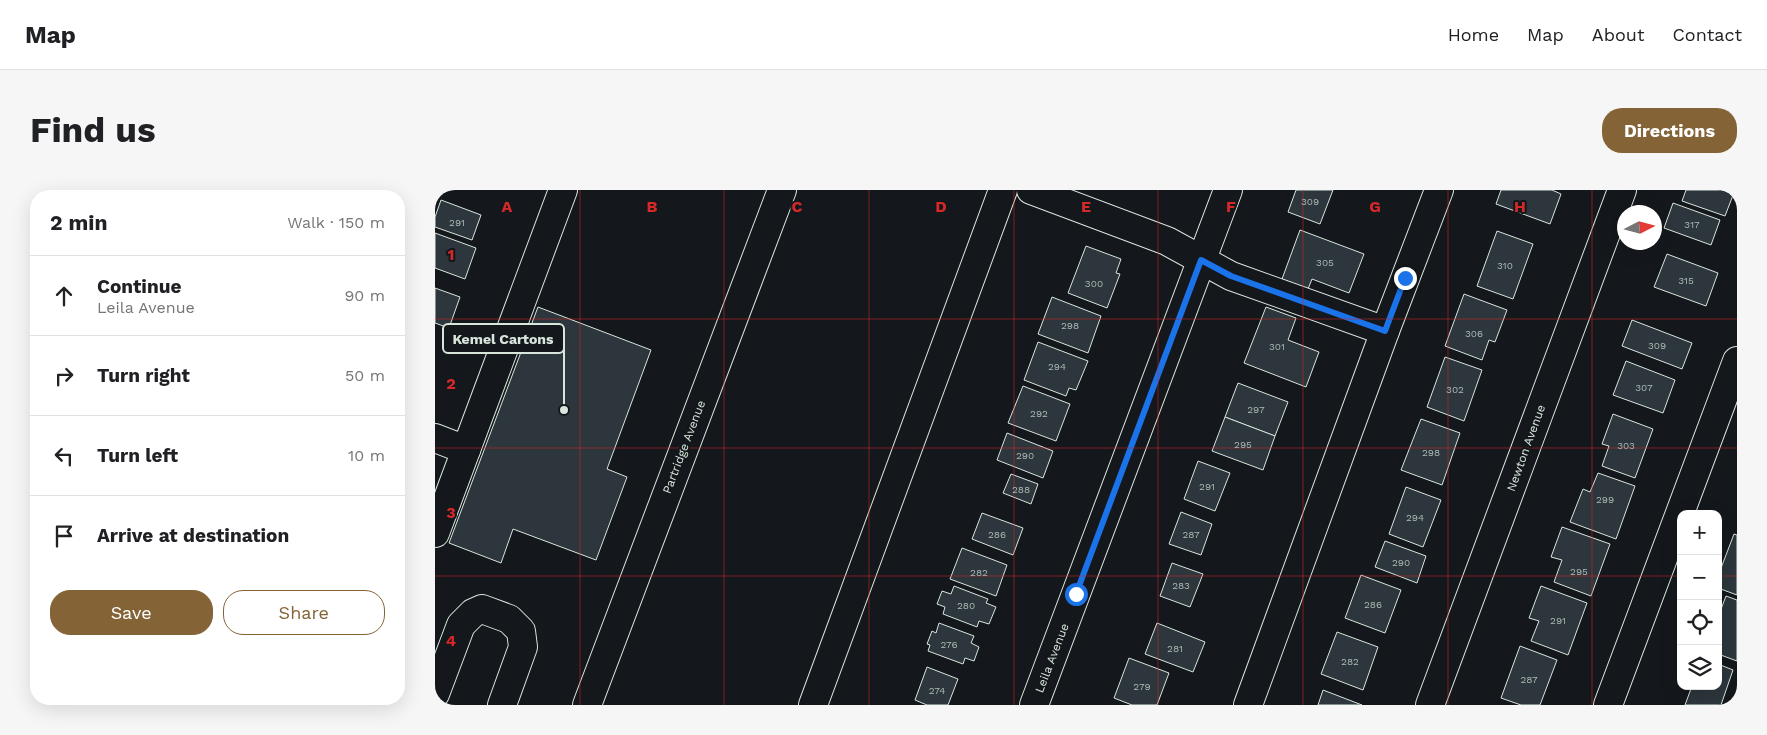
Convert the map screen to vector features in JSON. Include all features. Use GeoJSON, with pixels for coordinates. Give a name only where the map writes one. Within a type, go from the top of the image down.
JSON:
{"type":"FeatureCollection","features":[{"type":"Feature","properties":{"kind":"main road"},"geometry":{"type":"LineString","coordinates":[[435,534],[563,190]]}},
{"type":"Feature","properties":{"kind":"main road","name":"Partridge Avenue"},"geometry":{"type":"LineString","coordinates":[[587,705],[782,190]]}},
{"type":"Feature","properties":{"kind":"main road"},"geometry":{"type":"LineString","coordinates":[[813,705],[1003,190]]}},
{"type":"Feature","properties":{"kind":"main road"},"geometry":{"type":"LineString","coordinates":[[1031,190],[1167,241],[1231,276],[1385,331]]}},
{"type":"Feature","properties":{"kind":"main road","name":"Leila Avenue"},"geometry":{"type":"LineString","coordinates":[[1034,705],[1228,190]]}},
{"type":"Feature","properties":{"kind":"main road"},"geometry":{"type":"LineString","coordinates":[[1248,705],[1385,331],[1439,190]]}},
{"type":"Feature","properties":{"kind":"main road","name":"Newton Avenue"},"geometry":{"type":"LineString","coordinates":[[1430,705],[1622,190]]}},
{"type":"Feature","properties":{"kind":"main road"},"geometry":{"type":"LineString","coordinates":[[1608,705],[1737,361]]}},
{"type":"Feature","properties":{"kind":"main road"},"geometry":{"type":"LineString","coordinates":[[435,438],[466,450]]}},
{"type":"Feature","properties":{"kind":"main road"},"geometry":{"type":"LineString","coordinates":[[435,694],[461,625],[473,613],[482,609],[509,619],[521,631],[523,647],[501,705]]}},
{"type":"Feature","properties":{"kind":"building"},"geometry":{"type":"Polygon","coordinates":[[[1296,190],[1333,190],[1320,224],[1288,212],[1296,190]]]}},
{"type":"Feature","properties":{"kind":"building"},"geometry":{"type":"Polygon","coordinates":[[[1501,190],[1552,190],[1561,194],[1550,224],[1496,204],[1501,190]]]}},
{"type":"Feature","properties":{"kind":"building"},"geometry":{"type":"Polygon","coordinates":[[[1686,190],[1735,190],[1725,216],[1682,201],[1686,190]]]}},
{"type":"Feature","properties":{"kind":"building"},"geometry":{"type":"Polygon","coordinates":[[[441,200],[481,215],[472,240],[435,227],[435,217],[441,200]]]}},
{"type":"Feature","properties":{"kind":"building"},"geometry":{"type":"Polygon","coordinates":[[[1673,203],[1720,220],[1711,245],[1664,228],[1673,203]]]}},
{"type":"Feature","properties":{"kind":"building"},"geometry":{"type":"Polygon","coordinates":[[[1300,230],[1364,254],[1349,293],[1312,279],[1308,289],[1282,279],[1300,230]]]}},
{"type":"Feature","properties":{"kind":"building"},"geometry":{"type":"Polygon","coordinates":[[[1497,231],[1533,244],[1513,299],[1477,286],[1497,231]]]}},
{"type":"Feature","properties":{"kind":"building"},"geometry":{"type":"Polygon","coordinates":[[[435,233],[476,248],[465,279],[435,268],[435,233]]]}},
{"type":"Feature","properties":{"kind":"building"},"geometry":{"type":"Polygon","coordinates":[[[1086,246],[1121,259],[1116,273],[1120,274],[1107,308],[1068,293],[1086,246]]]}},
{"type":"Feature","properties":{"kind":"building"},"geometry":{"type":"Polygon","coordinates":[[[1667,254],[1718,273],[1706,306],[1654,287],[1667,254]]]}},
{"type":"Feature","properties":{"kind":"building"},"geometry":{"type":"Polygon","coordinates":[[[435,288],[460,297],[449,328],[435,323],[435,288]]]}},
{"type":"Feature","properties":{"kind":"building"},"geometry":{"type":"Polygon","coordinates":[[[1464,294],[1507,310],[1495,342],[1489,340],[1482,360],[1445,346],[1464,294]]]}},
{"type":"Feature","properties":{"kind":"building"},"geometry":{"type":"Polygon","coordinates":[[[1052,297],[1101,316],[1088,353],[1038,334],[1052,297]]]}},
{"type":"Feature","properties":{"kind":"building"},"geometry":{"type":"Polygon","coordinates":[[[538,307],[651,350],[607,469],[627,477],[596,560],[513,529],[501,563],[449,543],[538,307]]]}},
{"type":"Feature","properties":{"kind":"building"},"geometry":{"type":"Polygon","coordinates":[[[1266,307],[1296,318],[1288,340],[1319,352],[1306,387],[1244,363],[1266,307]]]}},
{"type":"Feature","properties":{"kind":"building"},"geometry":{"type":"Polygon","coordinates":[[[1632,320],[1692,343],[1682,369],[1622,346],[1632,320]]]}},
{"type":"Feature","properties":{"kind":"building"},"geometry":{"type":"Polygon","coordinates":[[[1038,342],[1088,361],[1076,390],[1069,388],[1066,396],[1024,380],[1038,342]]]}},
{"type":"Feature","properties":{"kind":"building"},"geometry":{"type":"Polygon","coordinates":[[[1445,357],[1482,370],[1464,421],[1427,407],[1445,357]]]}},
{"type":"Feature","properties":{"kind":"building"},"geometry":{"type":"Polygon","coordinates":[[[1626,361],[1675,380],[1663,413],[1613,395],[1626,361]]]}},
{"type":"Feature","properties":{"kind":"building"},"geometry":{"type":"Polygon","coordinates":[[[1238,383],[1288,402],[1275,436],[1225,417],[1238,383]]]}},
{"type":"Feature","properties":{"kind":"building"},"geometry":{"type":"Polygon","coordinates":[[[1023,386],[1070,404],[1056,441],[1008,423],[1023,386]]]}},
{"type":"Feature","properties":{"kind":"building"},"geometry":{"type":"Polygon","coordinates":[[[1613,414],[1653,429],[1635,478],[1602,466],[1609,446],[1602,444],[1613,414]]]}},
{"type":"Feature","properties":{"kind":"building"},"geometry":{"type":"Polygon","coordinates":[[[1225,417],[1275,436],[1263,470],[1212,451],[1225,417]]]}},
{"type":"Feature","properties":{"kind":"building"},"geometry":{"type":"Polygon","coordinates":[[[1421,419],[1460,433],[1442,485],[1401,470],[1421,419]]]}},
{"type":"Feature","properties":{"kind":"building"},"geometry":{"type":"Polygon","coordinates":[[[1007,433],[1053,451],[1043,478],[997,460],[1007,433]]]}},
{"type":"Feature","properties":{"kind":"building"},"geometry":{"type":"Polygon","coordinates":[[[1198,461],[1230,473],[1215,511],[1184,499],[1198,461]]]}},
{"type":"Feature","properties":{"kind":"building"},"geometry":{"type":"Polygon","coordinates":[[[1598,473],[1635,486],[1616,539],[1570,522],[1583,489],[1590,492],[1598,473]]]}},
{"type":"Feature","properties":{"kind":"building"},"geometry":{"type":"Polygon","coordinates":[[[1011,474],[1038,484],[1031,504],[1003,493],[1011,474]]]}},
{"type":"Feature","properties":{"kind":"building"},"geometry":{"type":"Polygon","coordinates":[[[1406,487],[1441,500],[1423,547],[1389,534],[1406,487]]]}},
{"type":"Feature","properties":{"kind":"building"},"geometry":{"type":"Polygon","coordinates":[[[1181,512],[1212,524],[1201,555],[1169,544],[1181,512]]]}},
{"type":"Feature","properties":{"kind":"building"},"geometry":{"type":"Polygon","coordinates":[[[982,513],[1023,528],[1013,555],[972,539],[982,513]]]}},
{"type":"Feature","properties":{"kind":"building"},"geometry":{"type":"Polygon","coordinates":[[[1562,527],[1610,544],[1591,596],[1554,582],[1562,560],[1551,557],[1562,527]]]}},
{"type":"Feature","properties":{"kind":"building"},"geometry":{"type":"Polygon","coordinates":[[[1734,534],[1737,535],[1737,595],[1722,589],[1722,566],[1734,534]]]}},
{"type":"Feature","properties":{"kind":"building"},"geometry":{"type":"Polygon","coordinates":[[[1385,541],[1426,556],[1417,583],[1375,567],[1385,541]]]}},
{"type":"Feature","properties":{"kind":"building"},"geometry":{"type":"Polygon","coordinates":[[[962,548],[1007,565],[996,596],[950,579],[962,548]]]}},
{"type":"Feature","properties":{"kind":"building"},"geometry":{"type":"Polygon","coordinates":[[[1172,563],[1203,574],[1190,607],[1160,596],[1172,563]]]}},
{"type":"Feature","properties":{"kind":"building"},"geometry":{"type":"Polygon","coordinates":[[[1361,575],[1401,590],[1385,633],[1345,618],[1361,575]]]}},
{"type":"Feature","properties":{"kind":"building"},"geometry":{"type":"Polygon","coordinates":[[[954,586],[988,599],[986,603],[996,607],[989,624],[979,621],[977,627],[943,614],[945,607],[937,604],[942,591],[951,594],[954,586]]]}},
{"type":"Feature","properties":{"kind":"building"},"geometry":{"type":"Polygon","coordinates":[[[1541,586],[1587,603],[1568,655],[1531,641],[1539,621],[1529,618],[1541,586]]]}},
{"type":"Feature","properties":{"kind":"building"},"geometry":{"type":"Polygon","coordinates":[[[1726,596],[1737,600],[1737,661],[1722,655],[1722,606],[1726,596]]]}},
{"type":"Feature","properties":{"kind":"building"},"geometry":{"type":"Polygon","coordinates":[[[939,623],[974,636],[971,643],[979,647],[974,661],[965,658],[963,664],[928,651],[930,645],[927,644],[932,631],[936,633],[939,623]]]}},
{"type":"Feature","properties":{"kind":"building"},"geometry":{"type":"Polygon","coordinates":[[[1157,623],[1205,642],[1193,672],[1145,654],[1157,623]]]}},
{"type":"Feature","properties":{"kind":"building"},"geometry":{"type":"Polygon","coordinates":[[[1337,632],[1378,647],[1363,690],[1321,674],[1337,632]]]}},
{"type":"Feature","properties":{"kind":"building"},"geometry":{"type":"Polygon","coordinates":[[[1520,646],[1557,660],[1540,705],[1521,705],[1501,698],[1520,646]]]}},
{"type":"Feature","properties":{"kind":"building"},"geometry":{"type":"Polygon","coordinates":[[[1129,658],[1169,673],[1157,705],[1132,705],[1114,698],[1129,658]]]}},
{"type":"Feature","properties":{"kind":"building"},"geometry":{"type":"Polygon","coordinates":[[[1722,666],[1733,670],[1721,705],[1685,705],[1691,690],[1722,690],[1722,666]]]}},
{"type":"Feature","properties":{"kind":"building"},"geometry":{"type":"Polygon","coordinates":[[[927,667],[958,679],[948,705],[927,705],[915,700],[927,667]]]}},
{"type":"Feature","properties":{"kind":"building"},"geometry":{"type":"Polygon","coordinates":[[[1323,690],[1362,705],[1318,705],[1323,690]]]}},
{"type":"Feature","properties":{"kind":"place","name":"Kemel Cartons"},"geometry":{"type":"Point","coordinates":[564,410]}},
{"type":"Feature","properties":{"kind":"route"},"geometry":{"type":"LineString","coordinates":[[1076,594],[1201,260],[1231,276],[1385,331],[1405,278]]}}]}
